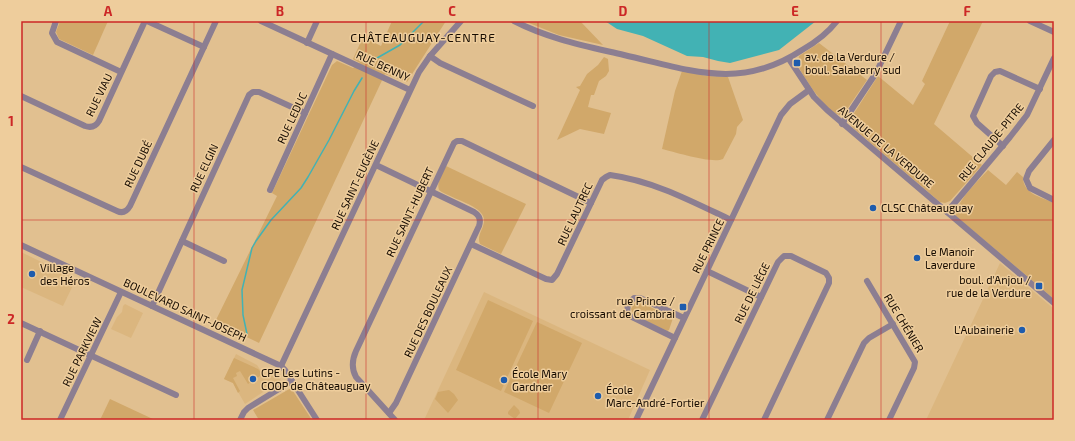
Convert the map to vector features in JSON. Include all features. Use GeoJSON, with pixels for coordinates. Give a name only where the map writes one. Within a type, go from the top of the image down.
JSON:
{"type":"FeatureCollection","features":[{"type":"Feature","properties":{"kind":"street"},"geometry":{"type":"LineString","coordinates":[[56,21],[52,33],[57,42],[122,72]]}},
{"type":"Feature","properties":{"kind":"street"},"geometry":{"type":"LineString","coordinates":[[146,21],[204,47]]}},
{"type":"Feature","properties":{"kind":"street","name":"RUE VIAU"},"geometry":{"type":"LineString","coordinates":[[21,96],[85,126],[93,127],[98,123],[146,21]]}},
{"type":"Feature","properties":{"kind":"street","name":"RUE DUBÉ"},"geometry":{"type":"LineString","coordinates":[[21,167],[117,212],[126,210],[130,206],[216,21]]}},
{"type":"Feature","properties":{"kind":"street","name":"RUE BENNY"},"geometry":{"type":"LineString","coordinates":[[260,21],[410,90]]}},
{"type":"Feature","properties":{"kind":"street"},"geometry":{"type":"LineString","coordinates":[[307,42],[317,21]]}},
{"type":"Feature","properties":{"kind":"street","name":"RUE SAINT-EUGÈNE"},"geometry":{"type":"LineString","coordinates":[[281,366],[422,67],[461,21]]}},
{"type":"Feature","properties":{"kind":"street"},"geometry":{"type":"LineString","coordinates":[[514,21],[559,40],[701,73],[728,74],[769,67],[789,59],[823,37],[837,21]]}},
{"type":"Feature","properties":{"kind":"street"},"geometry":{"type":"LineString","coordinates":[[842,124],[876,73],[901,21]]}},
{"type":"Feature","properties":{"kind":"street"},"geometry":{"type":"LineString","coordinates":[[1030,21],[1054,32]]}},
{"type":"Feature","properties":{"kind":"street","name":"RUE LEDUC"},"geometry":{"type":"LineString","coordinates":[[270,190],[332,54]]}},
{"type":"Feature","properties":{"kind":"street"},"geometry":{"type":"LineString","coordinates":[[430,56],[440,63],[533,106]]}},
{"type":"Feature","properties":{"kind":"street","name":"RUE CLAUDE-PITRE"},"geometry":{"type":"LineString","coordinates":[[947,212],[1003,146],[1027,115],[1054,58]]}},
{"type":"Feature","properties":{"kind":"street","name":"AVENUE DE LA VERDURE"},"geometry":{"type":"LineString","coordinates":[[789,59],[809,90],[822,106],[1054,303]]}},
{"type":"Feature","properties":{"kind":"street"},"geometry":{"type":"LineString","coordinates":[[1003,146],[977,123],[973,116],[991,76],[995,72],[1000,71],[1040,89]]}},
{"type":"Feature","properties":{"kind":"street","name":"RUE PRINCE"},"geometry":{"type":"LineString","coordinates":[[636,420],[784,111],[793,101],[809,90]]}},
{"type":"Feature","properties":{"kind":"street","name":"RUE ELGIN"},"geometry":{"type":"LineString","coordinates":[[152,306],[249,95],[253,92],[257,92],[305,113]]}},
{"type":"Feature","properties":{"kind":"street"},"geometry":{"type":"LineString","coordinates":[[1054,140],[1029,171],[1027,176],[1029,186],[1054,200]]}},
{"type":"Feature","properties":{"kind":"street","name":"RUE SAINT-HUBERT"},"geometry":{"type":"LineString","coordinates":[[395,420],[356,377],[353,371],[353,359],[452,145],[459,141],[591,203]]}},
{"type":"Feature","properties":{"kind":"street"},"geometry":{"type":"LineString","coordinates":[[376,165],[431,191]]}},
{"type":"Feature","properties":{"kind":"street","name":"RUE LAUTREC"},"geometry":{"type":"LineString","coordinates":[[471,244],[542,278],[552,280],[557,274],[602,180],[606,177],[613,176],[667,190],[731,220]]}},
{"type":"Feature","properties":{"kind":"street","name":"RUE DES BOULEAUX"},"geometry":{"type":"LineString","coordinates":[[389,413],[396,404],[480,223],[480,218],[476,213],[431,191]]}},
{"type":"Feature","properties":{"kind":"street"},"geometry":{"type":"LineString","coordinates":[[182,241],[224,261]]}},
{"type":"Feature","properties":{"kind":"street","name":"BOULEVARD SAINT-JOSEPH"},"geometry":{"type":"LineString","coordinates":[[21,245],[281,366],[316,420]]}},
{"type":"Feature","properties":{"kind":"street","name":"RUE DE LIÈGE"},"geometry":{"type":"LineString","coordinates":[[702,420],[778,262],[784,256],[795,258],[824,272],[829,278],[829,285],[764,420]]}},
{"type":"Feature","properties":{"kind":"street"},"geometry":{"type":"LineString","coordinates":[[707,271],[761,297]]}},
{"type":"Feature","properties":{"kind":"street","name":"RUE CHÉNIER"},"geometry":{"type":"LineString","coordinates":[[867,281],[914,358],[915,364],[889,420]]}},
{"type":"Feature","properties":{"kind":"street","name":"RUE PARKVIEW"},"geometry":{"type":"LineString","coordinates":[[60,420],[121,292]]}},
{"type":"Feature","properties":{"kind":"street"},"geometry":{"type":"LineString","coordinates":[[675,338],[632,318],[627,312],[628,304],[634,298],[640,298],[684,318]]}},
{"type":"Feature","properties":{"kind":"street"},"geometry":{"type":"LineString","coordinates":[[21,323],[176,395]]}},
{"type":"Feature","properties":{"kind":"street"},"geometry":{"type":"LineString","coordinates":[[827,420],[864,343],[869,338],[893,324]]}},
{"type":"Feature","properties":{"kind":"street"},"geometry":{"type":"LineString","coordinates":[[27,360],[40,332]]}},
{"type":"Feature","properties":{"kind":"street"},"geometry":{"type":"LineString","coordinates":[[240,420],[248,408],[292,381]]}},
{"type":"Feature","properties":{"kind":"shaded area"},"geometry":{"type":"Polygon","coordinates":[[[60,21],[108,21],[93,55],[59,39],[56,32],[60,21]]]}},
{"type":"Feature","properties":{"kind":"shaded area"},"geometry":{"type":"Polygon","coordinates":[[[392,21],[446,21],[407,82],[385,74],[259,343],[215,322],[277,196],[272,193],[332,65],[337,61],[353,68],[360,63],[353,59],[363,37],[381,46],[392,21]]]}},
{"type":"Feature","properties":{"kind":"shaded area"},"geometry":{"type":"Polygon","coordinates":[[[524,21],[580,21],[603,45],[559,35],[524,21]]]}},
{"type":"Feature","properties":{"kind":"shaded area"},"geometry":{"type":"Polygon","coordinates":[[[950,21],[983,21],[934,124],[982,165],[950,201],[945,203],[940,202],[852,127],[849,121],[878,76],[913,105],[925,84],[922,81],[950,21]]]}},
{"type":"Feature","properties":{"kind":"shaded area"},"geometry":{"type":"Polygon","coordinates":[[[819,43],[867,80],[843,115],[837,114],[824,104],[798,66],[799,56],[819,43]]]}},
{"type":"Feature","properties":{"kind":"shaded area"},"geometry":{"type":"Polygon","coordinates":[[[604,57],[608,59],[609,71],[606,76],[599,81],[594,95],[591,95],[588,107],[611,113],[604,134],[580,129],[557,140],[580,90],[576,87],[580,86],[587,74],[598,65],[604,57]]]}},
{"type":"Feature","properties":{"kind":"shaded area"},"geometry":{"type":"Polygon","coordinates":[[[682,71],[707,76],[728,77],[743,120],[737,127],[736,134],[723,159],[702,159],[662,149],[675,91],[682,71]]]}},
{"type":"Feature","properties":{"kind":"shaded area"},"geometry":{"type":"Polygon","coordinates":[[[446,166],[526,204],[501,254],[480,244],[479,238],[484,222],[482,214],[472,206],[439,190],[438,184],[446,166]]]}},
{"type":"Feature","properties":{"kind":"shaded area"},"geometry":{"type":"Polygon","coordinates":[[[988,170],[1006,185],[1017,172],[1023,177],[1024,183],[1029,191],[1038,197],[1054,203],[1054,249],[1052,253],[1054,254],[1054,299],[956,216],[957,210],[963,198],[988,170]]]}},
{"type":"Feature","properties":{"kind":"shaded area"},"geometry":{"type":"Polygon","coordinates":[[[21,252],[76,279],[63,306],[21,287],[21,252]]]}},
{"type":"Feature","properties":{"kind":"shaded area"},"geometry":{"type":"Polygon","coordinates":[[[1000,263],[1054,309],[1054,420],[926,420],[1000,263]]]}},
{"type":"Feature","properties":{"kind":"shaded area","name":"École Mary Gardner"},"geometry":{"type":"Polygon","coordinates":[[[484,292],[650,370],[628,420],[424,420],[484,292]]]}},
{"type":"Feature","properties":{"kind":"shaded area"},"geometry":{"type":"Polygon","coordinates":[[[488,300],[533,321],[501,391],[456,370],[488,300]]]}},
{"type":"Feature","properties":{"kind":"shaded area"},"geometry":{"type":"Polygon","coordinates":[[[636,302],[640,302],[673,318],[669,330],[667,331],[634,315],[631,309],[636,302]]]}},
{"type":"Feature","properties":{"kind":"shaded area"},"geometry":{"type":"Polygon","coordinates":[[[125,304],[143,313],[131,338],[111,329],[117,317],[122,312],[125,304]]]}},
{"type":"Feature","properties":{"kind":"shaded area"},"geometry":{"type":"Polygon","coordinates":[[[537,322],[582,343],[549,413],[504,392],[537,322]]]}},
{"type":"Feature","properties":{"kind":"shaded area","name":"CPE Les Lutins - COOP de Châteauguay"},"geometry":{"type":"Polygon","coordinates":[[[236,354],[257,365],[265,374],[281,377],[280,381],[245,404],[233,383],[224,379],[236,354]]]}},
{"type":"Feature","properties":{"kind":"shaded area"},"geometry":{"type":"Polygon","coordinates":[[[234,358],[258,369],[263,374],[248,384],[240,371],[236,373],[237,376],[233,378],[240,391],[238,393],[233,383],[224,379],[234,358]]]}},
{"type":"Feature","properties":{"kind":"shaded area"},"geometry":{"type":"Polygon","coordinates":[[[291,388],[312,420],[259,420],[253,410],[291,388]]]}},
{"type":"Feature","properties":{"kind":"shaded area"},"geometry":{"type":"Polygon","coordinates":[[[449,390],[458,400],[448,413],[435,399],[438,392],[449,390]]]}},
{"type":"Feature","properties":{"kind":"shaded area"},"geometry":{"type":"Polygon","coordinates":[[[110,399],[155,420],[100,420],[110,399]]]}},
{"type":"Feature","properties":{"kind":"shaded area"},"geometry":{"type":"Polygon","coordinates":[[[514,405],[520,413],[515,419],[508,414],[514,405]]]}},
{"type":"Feature","properties":{"kind":"water"},"geometry":{"type":"Polygon","coordinates":[[[605,21],[816,21],[779,50],[730,63],[703,57],[687,56],[643,36],[617,29],[605,21]]]}},
{"type":"Feature","properties":{"kind":"waterway"},"geometry":{"type":"LineString","coordinates":[[370,62],[400,45],[424,21]]}},
{"type":"Feature","properties":{"kind":"waterway"},"geometry":{"type":"LineString","coordinates":[[247,334],[243,315],[242,290],[252,248],[271,220],[301,188],[329,140],[362,78]]}},
{"type":"Feature","properties":{"kind":"place","name":"av. de la Verdure / boul. Salaberry sud"},"geometry":{"type":"Point","coordinates":[797,63]}},
{"type":"Feature","properties":{"kind":"place","name":"CLSC Châteauguay"},"geometry":{"type":"Point","coordinates":[873,208]}},
{"type":"Feature","properties":{"kind":"place","name":"Le Manoir Laverdure"},"geometry":{"type":"Point","coordinates":[917,258]}},
{"type":"Feature","properties":{"kind":"place","name":"Village des Héros"},"geometry":{"type":"Point","coordinates":[32,274]}},
{"type":"Feature","properties":{"kind":"place","name":"boul. d'Anjou / rue de la Verdure"},"geometry":{"type":"Point","coordinates":[1039,286]}},
{"type":"Feature","properties":{"kind":"place","name":"rue Prince / croissant de Cambrai"},"geometry":{"type":"Point","coordinates":[683,307]}},
{"type":"Feature","properties":{"kind":"place","name":"L'Aubainerie"},"geometry":{"type":"Point","coordinates":[1022,330]}},
{"type":"Feature","properties":{"kind":"place","name":"CPE Les Lutins - COOP de Châteauguay"},"geometry":{"type":"Point","coordinates":[253,379]}},
{"type":"Feature","properties":{"kind":"place","name":"École Mary Gardner"},"geometry":{"type":"Point","coordinates":[504,380]}},
{"type":"Feature","properties":{"kind":"place","name":"École Marc-André-Fortier"},"geometry":{"type":"Point","coordinates":[598,396]}},
{"type":"Feature","properties":{"kind":"district","name":"CHÂTEAUGUAY-CENTRE"},"geometry":{"type":"Point","coordinates":[423,38]}}]}
